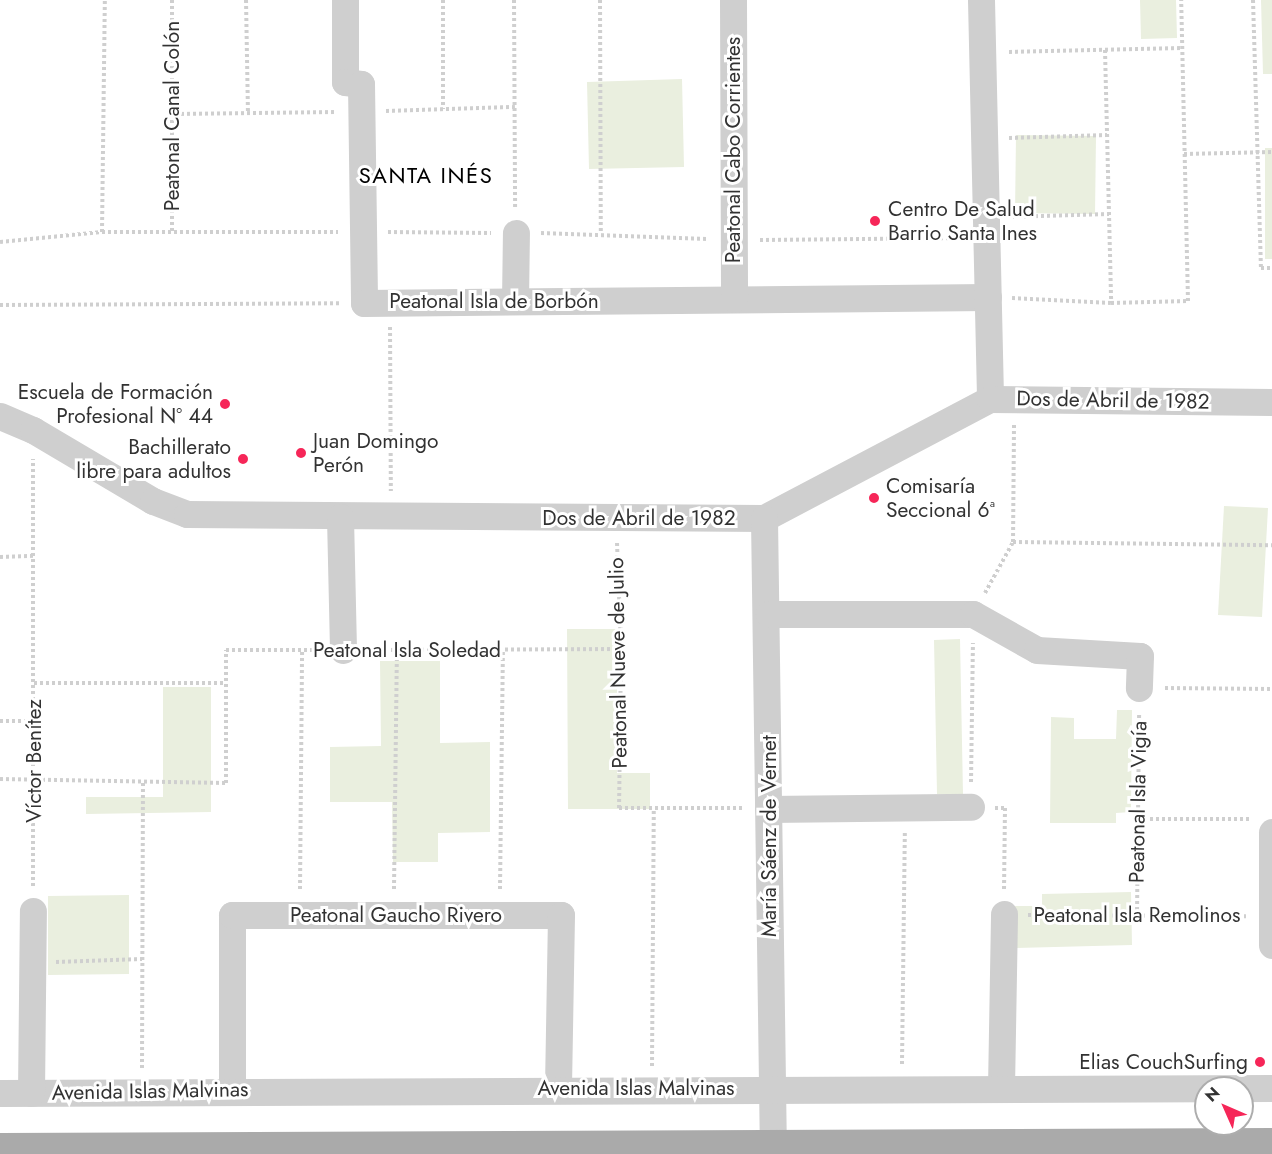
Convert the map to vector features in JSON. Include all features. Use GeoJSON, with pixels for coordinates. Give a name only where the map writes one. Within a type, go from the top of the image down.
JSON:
{"type":"FeatureCollection","features":[{"type":"Feature","properties":{"kind":"main road"},"geometry":{"type":"LineString","coordinates":[[0,1149],[773,1149],[1272,1144]]}},
{"type":"Feature","properties":{"kind":"street"},"geometry":{"type":"LineString","coordinates":[[345,0],[345,82],[361,84],[377,302]]}},
{"type":"Feature","properties":{"kind":"street","name":"Peatonal Cabo Corrientes"},"geometry":{"type":"LineString","coordinates":[[733,0],[734,299]]}},
{"type":"Feature","properties":{"kind":"street"},"geometry":{"type":"LineString","coordinates":[[981,0],[988,297],[1002,398]]}},
{"type":"Feature","properties":{"kind":"street"},"geometry":{"type":"LineString","coordinates":[[516,233],[516,301]]}},
{"type":"Feature","properties":{"kind":"street","name":"Peatonal Isla de Borbón"},"geometry":{"type":"LineString","coordinates":[[377,302],[988,297]]}},
{"type":"Feature","properties":{"kind":"street","name":"Dos de Abril de 1982"},"geometry":{"type":"LineString","coordinates":[[0,416],[33,430],[153,501],[187,513],[340,517],[764,518],[1002,398],[1272,402]]}},
{"type":"Feature","properties":{"kind":"street"},"geometry":{"type":"LineString","coordinates":[[340,517],[343,650]]}},
{"type":"Feature","properties":{"kind":"street","name":"María Sáenz de Vernet"},"geometry":{"type":"LineString","coordinates":[[764,518],[769,614],[768,808],[773,1149]]}},
{"type":"Feature","properties":{"kind":"street"},"geometry":{"type":"LineString","coordinates":[[769,614],[973,614],[1037,650],[1140,656],[1139,688]]}},
{"type":"Feature","properties":{"kind":"street"},"geometry":{"type":"LineString","coordinates":[[768,808],[971,807]]}},
{"type":"Feature","properties":{"kind":"street"},"geometry":{"type":"LineString","coordinates":[[1266,826],[1272,945]]}},
{"type":"Feature","properties":{"kind":"street"},"geometry":{"type":"LineString","coordinates":[[31,1093],[33,911]]}},
{"type":"Feature","properties":{"kind":"street"},"geometry":{"type":"LineString","coordinates":[[1001,1088],[1004,914]]}},
{"type":"Feature","properties":{"kind":"street","name":"Peatonal Gaucho Rivero"},"geometry":{"type":"LineString","coordinates":[[232,1090],[232,915],[561,915],[558,1088]]}},
{"type":"Feature","properties":{"kind":"street","name":"Avenida Islas Malvinas"},"geometry":{"type":"LineString","coordinates":[[0,1093],[558,1088],[1272,1088]]}},
{"type":"Feature","properties":{"kind":"path"},"geometry":{"type":"LineString","coordinates":[[102,232],[105,0]]}},
{"type":"Feature","properties":{"kind":"path","name":"Peatonal Canal Colón"},"geometry":{"type":"LineString","coordinates":[[172,0],[172,232]]}},
{"type":"Feature","properties":{"kind":"path"},"geometry":{"type":"LineString","coordinates":[[246,0],[248,113]]}},
{"type":"Feature","properties":{"kind":"path"},"geometry":{"type":"LineString","coordinates":[[443,0],[443,109]]}},
{"type":"Feature","properties":{"kind":"path"},"geometry":{"type":"LineString","coordinates":[[514,0],[516,233]]}},
{"type":"Feature","properties":{"kind":"path"},"geometry":{"type":"LineString","coordinates":[[600,0],[601,234]]}},
{"type":"Feature","properties":{"kind":"path"},"geometry":{"type":"LineString","coordinates":[[988,297],[1111,303],[1188,301],[1181,0]]}},
{"type":"Feature","properties":{"kind":"path"},"geometry":{"type":"LineString","coordinates":[[1254,0],[1261,268],[1272,268]]}},
{"type":"Feature","properties":{"kind":"path"},"geometry":{"type":"LineString","coordinates":[[982,53],[1182,48]]}},
{"type":"Feature","properties":{"kind":"path"},"geometry":{"type":"LineString","coordinates":[[1105,50],[1111,303]]}},
{"type":"Feature","properties":{"kind":"path"},"geometry":{"type":"LineString","coordinates":[[985,138],[1107,135]]}},
{"type":"Feature","properties":{"kind":"path"},"geometry":{"type":"LineString","coordinates":[[1184,154],[1272,152]]}},
{"type":"Feature","properties":{"kind":"path"},"geometry":{"type":"LineString","coordinates":[[987,217],[1109,214]]}},
{"type":"Feature","properties":{"kind":"path"},"geometry":{"type":"LineString","coordinates":[[377,302],[391,516]]}},
{"type":"Feature","properties":{"kind":"path","name":"Peatonal Isla de Borbón"},"geometry":{"type":"LineString","coordinates":[[0,306],[377,302]]}},
{"type":"Feature","properties":{"kind":"path"},"geometry":{"type":"LineString","coordinates":[[1002,398],[1013,542],[973,614],[971,807],[1005,808],[1004,914]]}},
{"type":"Feature","properties":{"kind":"path","name":"Víctor Benítez"},"geometry":{"type":"LineString","coordinates":[[33,430],[33,911]]}},
{"type":"Feature","properties":{"kind":"path","name":"Peatonal Nueve de Julio"},"geometry":{"type":"LineString","coordinates":[[616,518],[621,649],[619,808],[654,808]]}},
{"type":"Feature","properties":{"kind":"path"},"geometry":{"type":"LineString","coordinates":[[1013,542],[1272,545]]}},
{"type":"Feature","properties":{"kind":"path"},"geometry":{"type":"LineString","coordinates":[[0,557],[34,556]]}},
{"type":"Feature","properties":{"kind":"path"},"geometry":{"type":"LineString","coordinates":[[500,915],[502,649]]}},
{"type":"Feature","properties":{"kind":"path","name":"Peatonal Isla Soledad"},"geometry":{"type":"LineString","coordinates":[[226,683],[226,650],[621,649]]}},
{"type":"Feature","properties":{"kind":"path"},"geometry":{"type":"LineString","coordinates":[[300,915],[302,650]]}},
{"type":"Feature","properties":{"kind":"path"},"geometry":{"type":"LineString","coordinates":[[394,915],[397,650]]}},
{"type":"Feature","properties":{"kind":"path"},"geometry":{"type":"LineString","coordinates":[[0,779],[226,783],[226,683],[34,683]]}},
{"type":"Feature","properties":{"kind":"path"},"geometry":{"type":"LineString","coordinates":[[1139,688],[1272,689]]}},
{"type":"Feature","properties":{"kind":"path","name":"Peatonal Isla Vigía"},"geometry":{"type":"LineString","coordinates":[[1137,916],[1139,688]]}},
{"type":"Feature","properties":{"kind":"path"},"geometry":{"type":"LineString","coordinates":[[0,721],[34,721]]}},
{"type":"Feature","properties":{"kind":"path"},"geometry":{"type":"LineString","coordinates":[[142,1092],[143,783]]}},
{"type":"Feature","properties":{"kind":"path"},"geometry":{"type":"LineString","coordinates":[[902,1089],[906,807]]}},
{"type":"Feature","properties":{"kind":"path"},"geometry":{"type":"LineString","coordinates":[[652,1088],[654,808],[768,808]]}},
{"type":"Feature","properties":{"kind":"path"},"geometry":{"type":"LineString","coordinates":[[1138,819],[1266,826]]}},
{"type":"Feature","properties":{"kind":"path","name":"Peatonal Isla Remolinos"},"geometry":{"type":"LineString","coordinates":[[1004,914],[1270,916]]}},
{"type":"Feature","properties":{"kind":"path"},"geometry":{"type":"LineString","coordinates":[[32,963],[142,959]]}},
{"type":"Feature","properties":{"kind":"green space"},"geometry":{"type":"Polygon","coordinates":[[[1140,0],[1176,0],[1177,38],[1141,39],[1140,0]]]}},
{"type":"Feature","properties":{"kind":"green space"},"geometry":{"type":"Polygon","coordinates":[[[1261,0],[1272,0],[1272,74],[1263,74],[1261,0]]]}},
{"type":"Feature","properties":{"kind":"green space"},"geometry":{"type":"Polygon","coordinates":[[[682,79],[684,167],[589,169],[587,82],[682,79]]]}},
{"type":"Feature","properties":{"kind":"green space"},"geometry":{"type":"Polygon","coordinates":[[[1016,135],[1096,136],[1095,214],[1015,213],[1016,135]]]}},
{"type":"Feature","properties":{"kind":"green space"},"geometry":{"type":"Polygon","coordinates":[[[1265,148],[1272,148],[1272,259],[1265,259],[1265,148]]]}},
{"type":"Feature","properties":{"kind":"green space"},"geometry":{"type":"Polygon","coordinates":[[[1224,506],[1268,508],[1262,617],[1218,615],[1224,506]]]}},
{"type":"Feature","properties":{"kind":"green space"},"geometry":{"type":"Polygon","coordinates":[[[567,629],[617,629],[617,773],[650,773],[650,809],[568,809],[567,629]]]}},
{"type":"Feature","properties":{"kind":"green space"},"geometry":{"type":"Polygon","coordinates":[[[960,639],[963,794],[937,794],[934,640],[960,639]]]}},
{"type":"Feature","properties":{"kind":"green space"},"geometry":{"type":"Polygon","coordinates":[[[380,661],[440,661],[440,743],[490,742],[490,832],[438,833],[438,862],[393,862],[392,802],[330,802],[330,747],[381,746],[380,661]]]}},
{"type":"Feature","properties":{"kind":"green space"},"geometry":{"type":"Polygon","coordinates":[[[163,687],[211,687],[211,812],[86,814],[86,797],[163,797],[163,687]]]}},
{"type":"Feature","properties":{"kind":"green space"},"geometry":{"type":"Polygon","coordinates":[[[1117,710],[1132,710],[1131,812],[1116,813],[1116,823],[1050,823],[1051,717],[1074,718],[1074,739],[1116,739],[1117,710]]]}},
{"type":"Feature","properties":{"kind":"green space"},"geometry":{"type":"Polygon","coordinates":[[[1131,892],[1132,945],[1014,948],[1013,906],[1042,906],[1042,894],[1131,892]]]}},
{"type":"Feature","properties":{"kind":"green space"},"geometry":{"type":"Polygon","coordinates":[[[129,895],[129,974],[48,975],[48,896],[129,895]]]}},
{"type":"Feature","properties":{"kind":"place","name":"Centro De Salud Barrio Santa Ines"},"geometry":{"type":"Point","coordinates":[875,221]}},
{"type":"Feature","properties":{"kind":"place","name":"Escuela de Formación Profesional N° 44"},"geometry":{"type":"Point","coordinates":[225,404]}},
{"type":"Feature","properties":{"kind":"place","name":"Juan Domingo Perón"},"geometry":{"type":"Point","coordinates":[301,453]}},
{"type":"Feature","properties":{"kind":"place","name":"Bachillerato libre para adultos"},"geometry":{"type":"Point","coordinates":[243,459]}},
{"type":"Feature","properties":{"kind":"place","name":"Comisaría Seccional 6ª"},"geometry":{"type":"Point","coordinates":[874,498]}},
{"type":"Feature","properties":{"kind":"place","name":"Elias CouchSurfing"},"geometry":{"type":"Point","coordinates":[1260,1062]}},
{"type":"Feature","properties":{"kind":"district","name":"SANTA INÉS"},"geometry":{"type":"Point","coordinates":[426,176]}}]}
